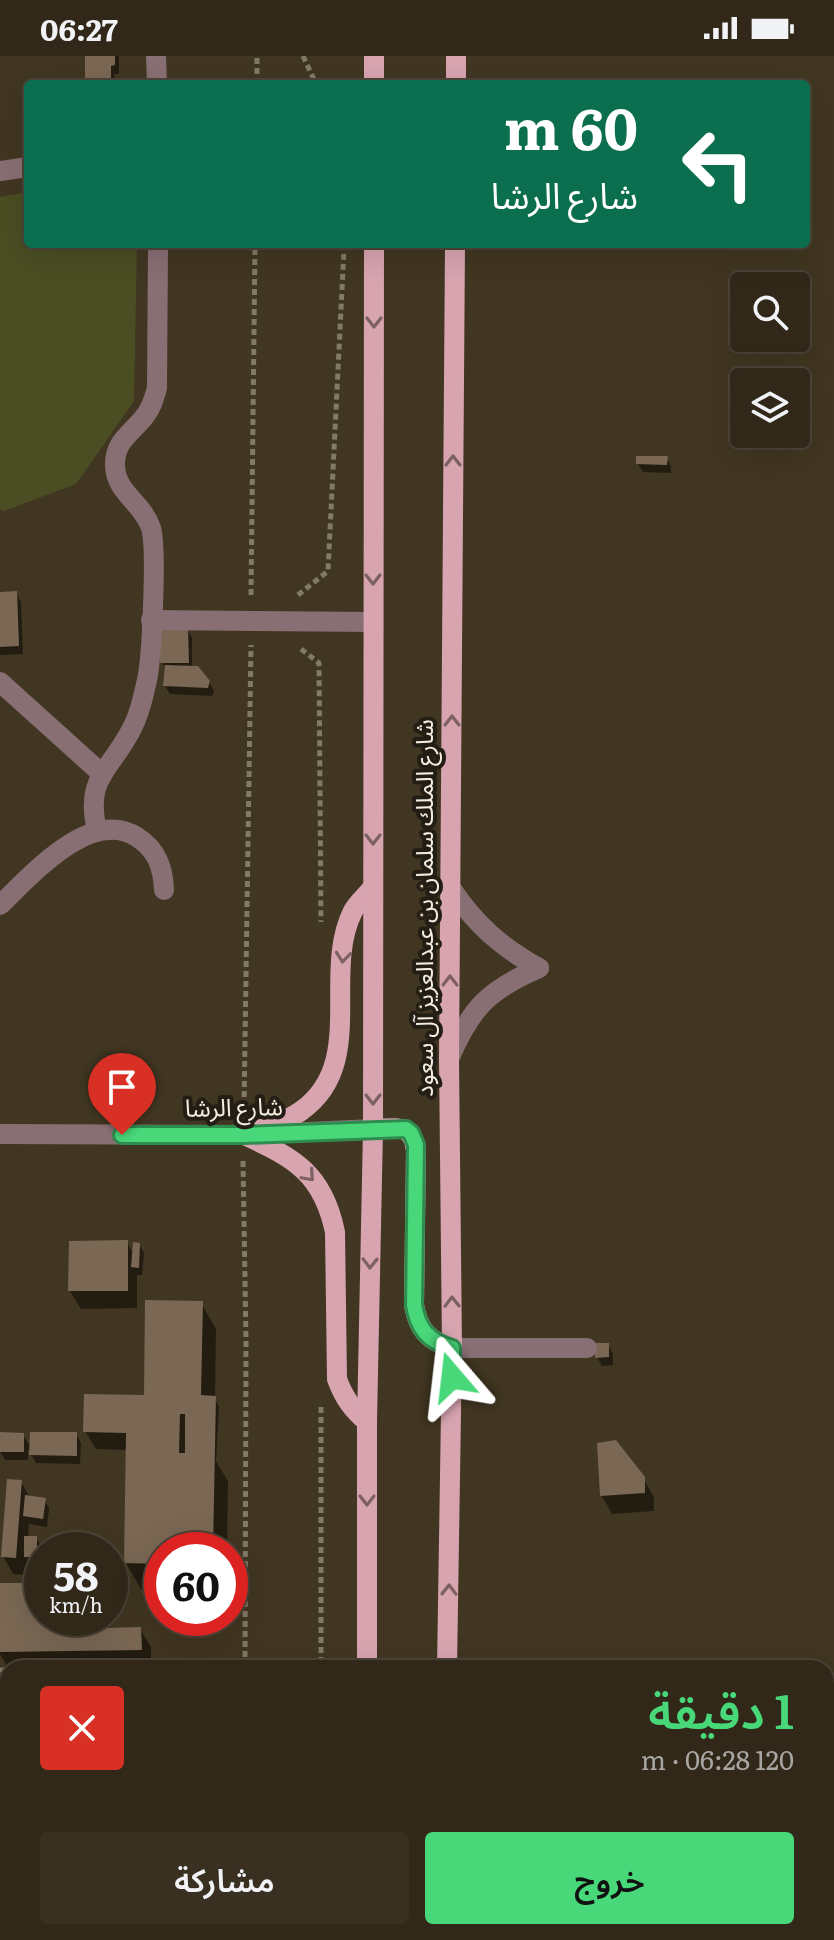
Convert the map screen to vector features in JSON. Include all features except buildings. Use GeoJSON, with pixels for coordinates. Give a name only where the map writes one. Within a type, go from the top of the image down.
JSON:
{"type":"FeatureCollection","features":[{"type":"Feature","properties":{"kind":"main road"},"geometry":{"type":"LineString","coordinates":[[374,56],[374,80]]}},
{"type":"Feature","properties":{"kind":"main road"},"geometry":{"type":"LineString","coordinates":[[456,56],[456,80]]}},
{"type":"Feature","properties":{"kind":"main road"},"geometry":{"type":"LineString","coordinates":[[367,1660],[367,1422],[373,1129],[374,248]]}},
{"type":"Feature","properties":{"kind":"main road","name":"شارع الملك سلمان بن عبدالعزيز آل سعود"},"geometry":{"type":"LineString","coordinates":[[447,1660],[452,1348],[449,1059],[455,248]]}},
{"type":"Feature","properties":{"kind":"main road"},"geometry":{"type":"LineString","coordinates":[[244,1135],[300,1111],[317,1097],[329,1079],[337,1058],[346,935],[354,910],[373,887]]}},
{"type":"Feature","properties":{"kind":"main road"},"geometry":{"type":"LineString","coordinates":[[373,1129],[406,1129],[411,1133],[416,1151],[414,1305],[417,1320],[425,1334],[437,1344],[452,1348]]}},
{"type":"Feature","properties":{"kind":"main road"},"geometry":{"type":"LineString","coordinates":[[244,1135],[293,1159],[322,1190],[331,1210],[335,1232],[337,1379],[353,1411],[367,1422]]}},
{"type":"Feature","properties":{"kind":"street"},"geometry":{"type":"LineString","coordinates":[[156,56],[157,80]]}},
{"type":"Feature","properties":{"kind":"street"},"geometry":{"type":"LineString","coordinates":[[0,171],[24,168]]}},
{"type":"Feature","properties":{"kind":"street"},"geometry":{"type":"LineString","coordinates":[[97,831],[93,812],[94,791],[101,773],[130,733],[142,704],[148,675],[154,541],[140,508],[118,481],[115,468],[120,444],[150,408],[157,388],[158,248]]}},
{"type":"Feature","properties":{"kind":"street"},"geometry":{"type":"LineString","coordinates":[[151,620],[373,622]]}},
{"type":"Feature","properties":{"kind":"street"},"geometry":{"type":"LineString","coordinates":[[0,682],[101,773]]}},
{"type":"Feature","properties":{"kind":"street"},"geometry":{"type":"LineString","coordinates":[[0,905],[55,855],[81,837],[97,831],[114,830],[131,834],[146,843],[160,865],[164,890]]}},
{"type":"Feature","properties":{"kind":"street"},"geometry":{"type":"LineString","coordinates":[[449,1059],[462,1029],[482,1002],[508,981],[539,968],[488,934],[464,908],[451,888]]}},
{"type":"Feature","properties":{"kind":"street","name":"شارع الرشا"},"geometry":{"type":"LineString","coordinates":[[0,1134],[244,1135],[373,1129]]}},
{"type":"Feature","properties":{"kind":"street"},"geometry":{"type":"LineString","coordinates":[[452,1348],[587,1348]]}},
{"type":"Feature","properties":{"kind":"path"},"geometry":{"type":"LineString","coordinates":[[257,56],[257,80]]}},
{"type":"Feature","properties":{"kind":"path"},"geometry":{"type":"LineString","coordinates":[[303,56],[314,80]]}},
{"type":"Feature","properties":{"kind":"path"},"geometry":{"type":"LineString","coordinates":[[245,1660],[246,1341],[241,1187],[255,248]]}},
{"type":"Feature","properties":{"kind":"green space"},"geometry":{"type":"Polygon","coordinates":[[[24,193],[24,248],[137,248],[134,401],[76,484],[4,511],[0,509],[0,197],[24,193]]]}},
{"type":"Feature","properties":{"kind":"route"},"geometry":{"type":"LineString","coordinates":[[122,1135],[244,1135],[406,1129],[416,1145],[414,1305],[417,1320],[425,1334],[437,1344],[452,1348],[452,1377]]}}]}
